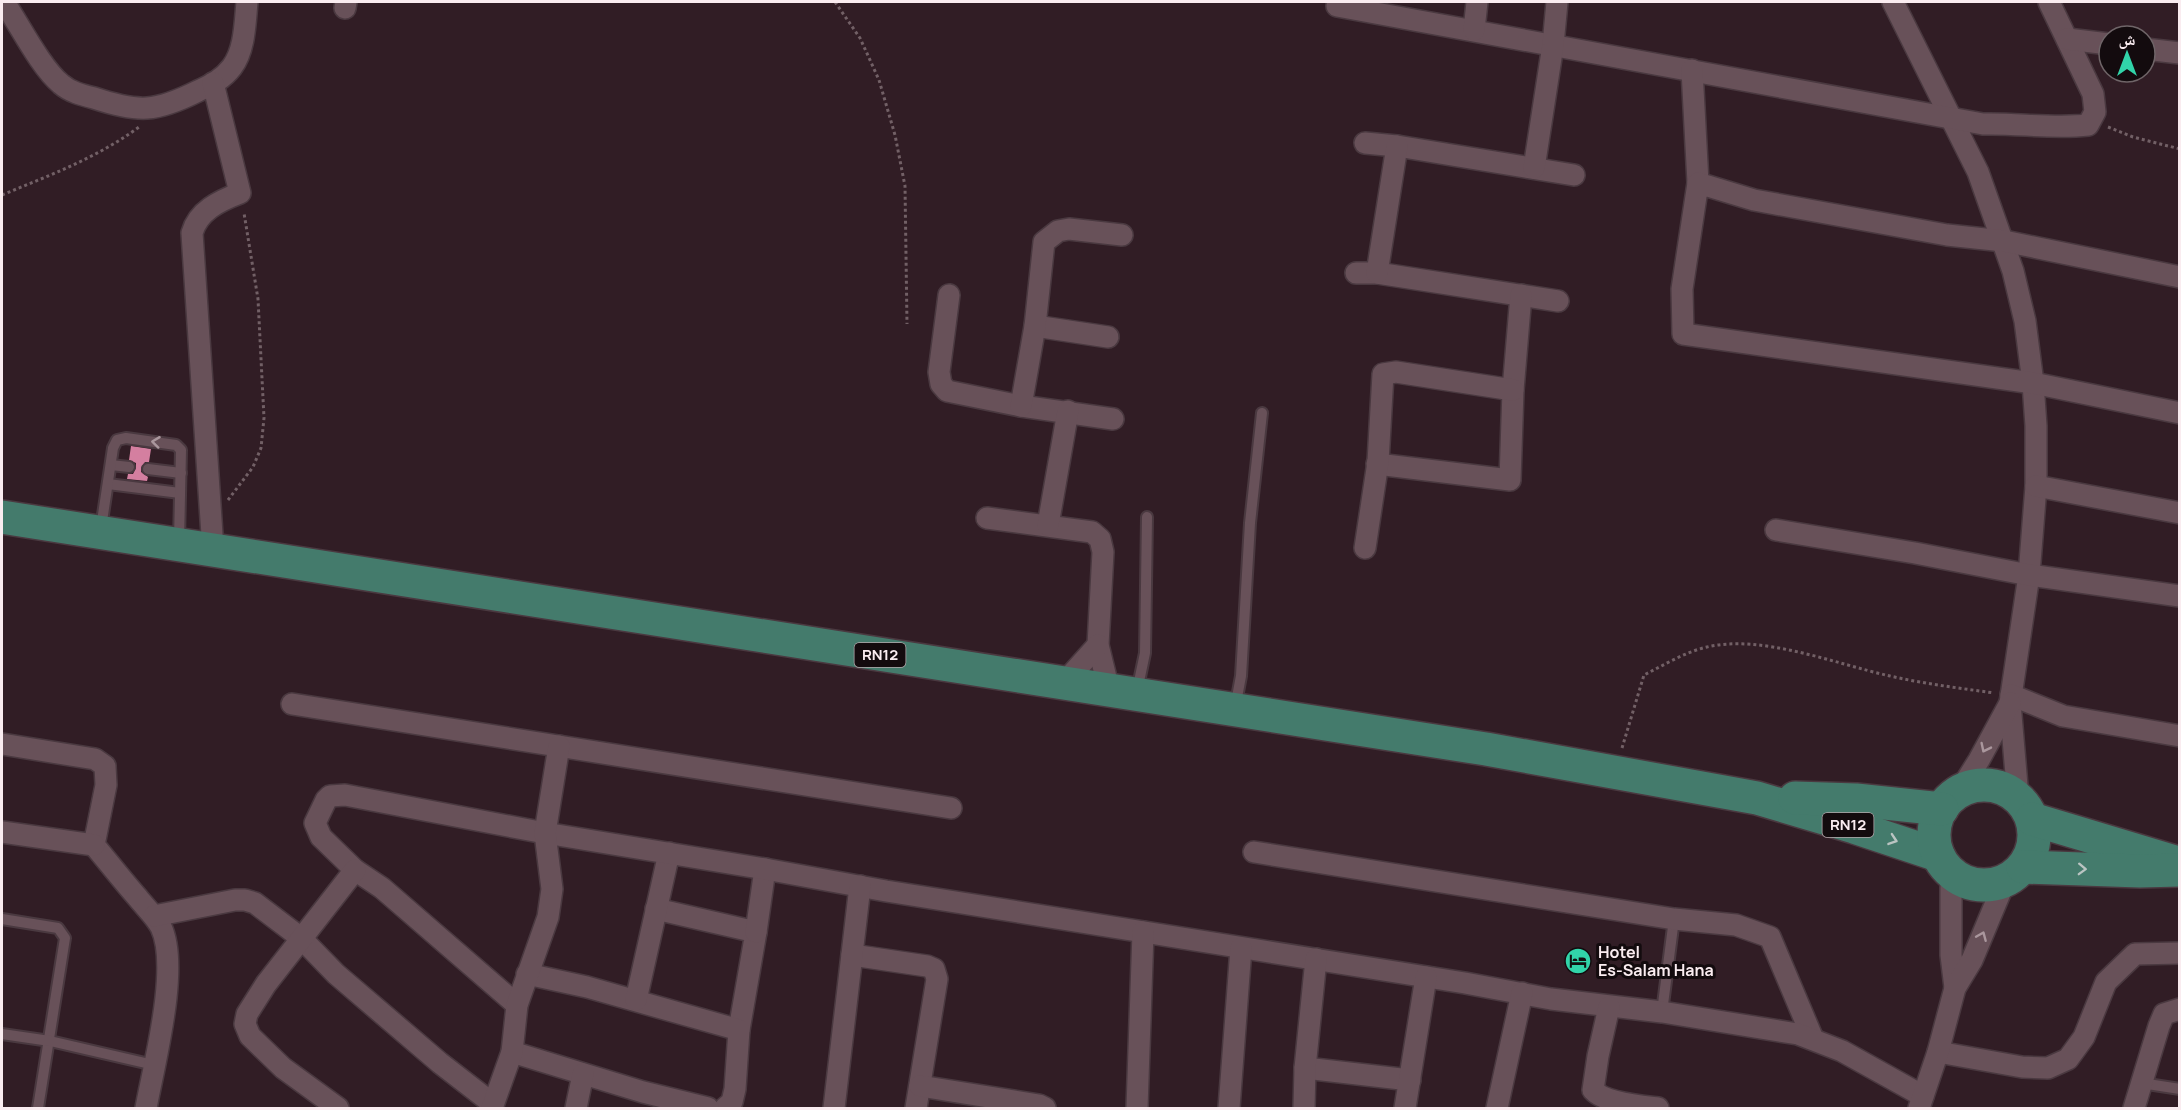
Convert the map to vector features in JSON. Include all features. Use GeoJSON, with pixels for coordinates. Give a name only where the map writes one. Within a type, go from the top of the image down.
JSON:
{"type":"FeatureCollection","features":[{"type":"Feature","properties":{"kind":"main road","name":"RN12"},"geometry":{"type":"LineString","coordinates":[[2,517],[179,544],[212,535],[1063,684],[1486,749],[1614,774],[1757,798],[1854,827],[1945,864]]}},
{"type":"Feature","properties":{"kind":"main road"},"geometry":{"type":"LineString","coordinates":[[2014,874],[2030,856],[2034,844],[2034,831],[2025,809],[2007,791],[1995,786],[1977,786],[1950,800],[1934,831],[1935,843],[1945,864],[1961,880],[1983,885],[2014,874],[2180,870]]}},
{"type":"Feature","properties":{"kind":"main road","name":"RN12"},"geometry":{"type":"LineString","coordinates":[[1757,798],[1950,800]]}},
{"type":"Feature","properties":{"kind":"main road"},"geometry":{"type":"LineString","coordinates":[[2025,809],[2180,864]]}},
{"type":"Feature","properties":{"kind":"street"},"geometry":{"type":"LineString","coordinates":[[4,2],[43,63],[61,84],[71,91],[125,107],[156,108],[178,101],[213,83],[232,67],[237,58],[247,2]]}},
{"type":"Feature","properties":{"kind":"street"},"geometry":{"type":"LineString","coordinates":[[1474,30],[1477,2]]}},
{"type":"Feature","properties":{"kind":"street"},"geometry":{"type":"LineString","coordinates":[[1534,168],[1553,45],[1557,2]]}},
{"type":"Feature","properties":{"kind":"street"},"geometry":{"type":"LineString","coordinates":[[1893,2],[1952,117],[1977,172],[2004,241],[2025,321],[2034,383],[2036,486],[2029,575],[2010,699],[2025,809]]}},
{"type":"Feature","properties":{"kind":"street"},"geometry":{"type":"LineString","coordinates":[[1336,6],[1983,124],[2010,123],[2061,127],[2088,125],[2092,121],[2096,105],[2093,94],[2049,2]]}},
{"type":"Feature","properties":{"kind":"street"},"geometry":{"type":"LineString","coordinates":[[2067,39],[2097,43]]}},
{"type":"Feature","properties":{"kind":"street"},"geometry":{"type":"LineString","coordinates":[[2157,50],[2180,53]]}},
{"type":"Feature","properties":{"kind":"street"},"geometry":{"type":"LineString","coordinates":[[1692,70],[1698,183],[1682,289],[1683,333],[2034,383],[2180,413]]}},
{"type":"Feature","properties":{"kind":"street"},"geometry":{"type":"LineString","coordinates":[[212,535],[192,233],[195,223],[204,212],[240,193],[213,83]]}},
{"type":"Feature","properties":{"kind":"street"},"geometry":{"type":"LineString","coordinates":[[1365,143],[1397,146],[1574,175]]}},
{"type":"Feature","properties":{"kind":"street"},"geometry":{"type":"LineString","coordinates":[[1397,146],[1366,273],[1558,301]]}},
{"type":"Feature","properties":{"kind":"street"},"geometry":{"type":"LineString","coordinates":[[1698,183],[1754,200],[1947,235],[2004,241],[2180,277]]}},
{"type":"Feature","properties":{"kind":"street"},"geometry":{"type":"LineString","coordinates":[[1021,406],[1035,326],[1044,242],[1058,231],[1069,229],[1122,235]]}},
{"type":"Feature","properties":{"kind":"street"},"geometry":{"type":"LineString","coordinates":[[949,295],[939,372],[941,384],[947,391],[1021,406],[1113,419]]}},
{"type":"Feature","properties":{"kind":"street"},"geometry":{"type":"LineString","coordinates":[[1377,464],[1510,480],[1513,390],[1521,295]]}},
{"type":"Feature","properties":{"kind":"street"},"geometry":{"type":"LineString","coordinates":[[1035,326],[1108,337]]}},
{"type":"Feature","properties":{"kind":"street"},"geometry":{"type":"LineString","coordinates":[[1365,548],[1377,464],[1383,374],[1396,372],[1513,390]]}},
{"type":"Feature","properties":{"kind":"street"},"geometry":{"type":"LineString","coordinates":[[1048,525],[1068,411]]}},
{"type":"Feature","properties":{"kind":"street"},"geometry":{"type":"LineString","coordinates":[[2036,486],[2180,513]]}},
{"type":"Feature","properties":{"kind":"street"},"geometry":{"type":"LineString","coordinates":[[987,518],[1092,532],[1100,539],[1102,552],[1098,645],[1123,692]]}},
{"type":"Feature","properties":{"kind":"street"},"geometry":{"type":"LineString","coordinates":[[1776,530],[2029,575],[2180,596]]}},
{"type":"Feature","properties":{"kind":"street"},"geometry":{"type":"LineString","coordinates":[[1063,684],[1098,645]]}},
{"type":"Feature","properties":{"kind":"street"},"geometry":{"type":"LineString","coordinates":[[2010,699],[2063,716],[2180,736]]}},
{"type":"Feature","properties":{"kind":"street"},"geometry":{"type":"LineString","coordinates":[[1950,800],[1979,760],[2010,699]]}},
{"type":"Feature","properties":{"kind":"street"},"geometry":{"type":"LineString","coordinates":[[292,704],[951,808]]}},
{"type":"Feature","properties":{"kind":"street"},"geometry":{"type":"LineString","coordinates":[[2,744],[95,759],[105,766],[106,785],[94,845]]}},
{"type":"Feature","properties":{"kind":"street"},"geometry":{"type":"LineString","coordinates":[[154,916],[245,900],[255,903],[301,938],[336,974],[492,1106],[512,1052],[517,1005],[548,917],[552,889],[544,833],[559,746]]}},
{"type":"Feature","properties":{"kind":"street"},"geometry":{"type":"LineString","coordinates":[[517,1005],[382,888],[355,870],[325,842],[315,823],[330,796],[345,795],[544,833],[1240,948],[1609,1007],[1662,1012],[1755,1026],[1814,1039],[1866,1063],[1921,1102],[1938,1052],[1955,988],[1972,960],[2014,874]]}},
{"type":"Feature","properties":{"kind":"street"},"geometry":{"type":"LineString","coordinates":[[2,832],[94,845],[154,916],[165,939],[168,955],[161,1025],[146,1108]]}},
{"type":"Feature","properties":{"kind":"street"},"geometry":{"type":"LineString","coordinates":[[1254,852],[1674,920],[1736,925],[1770,938],[1814,1039]]}},
{"type":"Feature","properties":{"kind":"street"},"geometry":{"type":"LineString","coordinates":[[636,1000],[669,853]]}},
{"type":"Feature","properties":{"kind":"street"},"geometry":{"type":"LineString","coordinates":[[1945,864],[1955,988]]}},
{"type":"Feature","properties":{"kind":"street"},"geometry":{"type":"LineString","coordinates":[[725,1108],[732,1102],[735,1089],[738,1030],[765,869]]}},
{"type":"Feature","properties":{"kind":"street"},"geometry":{"type":"LineString","coordinates":[[338,1108],[283,1068],[250,1036],[245,1024],[247,1014],[266,984],[355,870]]}},
{"type":"Feature","properties":{"kind":"street"},"geometry":{"type":"LineString","coordinates":[[834,1108],[860,886]]}},
{"type":"Feature","properties":{"kind":"street"},"geometry":{"type":"LineString","coordinates":[[657,909],[756,932]]}},
{"type":"Feature","properties":{"kind":"street"},"geometry":{"type":"LineString","coordinates":[[1137,1108],[1143,932]]}},
{"type":"Feature","properties":{"kind":"street"},"geometry":{"type":"LineString","coordinates":[[1229,1108],[1240,948]]}},
{"type":"Feature","properties":{"kind":"street"},"geometry":{"type":"LineString","coordinates":[[1938,1052],[2022,1067],[2048,1068],[2068,1059],[2084,1037],[2106,981],[2134,954],[2180,953]]}},
{"type":"Feature","properties":{"kind":"street"},"geometry":{"type":"LineString","coordinates":[[852,955],[934,969],[937,979],[916,1108]]}},
{"type":"Feature","properties":{"kind":"street"},"geometry":{"type":"LineString","coordinates":[[1304,1108],[1305,1068],[1316,960]]}},
{"type":"Feature","properties":{"kind":"street"},"geometry":{"type":"LineString","coordinates":[[527,974],[636,1000],[738,1030]]}},
{"type":"Feature","properties":{"kind":"street"},"geometry":{"type":"LineString","coordinates":[[1405,1108],[1426,977]]}},
{"type":"Feature","properties":{"kind":"street"},"geometry":{"type":"LineString","coordinates":[[1497,1108],[1522,993]]}},
{"type":"Feature","properties":{"kind":"street"},"geometry":{"type":"LineString","coordinates":[[1609,1007],[1593,1090],[1613,1104],[1658,1108]]}},
{"type":"Feature","properties":{"kind":"street"},"geometry":{"type":"LineString","coordinates":[[2134,1108],[2164,1014],[2180,1009]]}},
{"type":"Feature","properties":{"kind":"street"},"geometry":{"type":"LineString","coordinates":[[512,1052],[708,1108]]}},
{"type":"Feature","properties":{"kind":"street"},"geometry":{"type":"LineString","coordinates":[[1305,1068],[1410,1080]]}},
{"type":"Feature","properties":{"kind":"street"},"geometry":{"type":"LineString","coordinates":[[576,1108],[583,1074]]}},
{"type":"Feature","properties":{"kind":"street"},"geometry":{"type":"LineString","coordinates":[[920,1086],[967,1101],[1039,1105],[1045,1108]]}},
{"type":"Feature","properties":{"kind":"lane"},"geometry":{"type":"LineString","coordinates":[[1234,711],[1242,676],[1250,523],[1262,413]]}},
{"type":"Feature","properties":{"kind":"lane"},"geometry":{"type":"LineString","coordinates":[[100,533],[115,443],[117,440],[126,438],[179,446],[179,544]]}},
{"type":"Feature","properties":{"kind":"lane"},"geometry":{"type":"LineString","coordinates":[[111,465],[129,467]]}},
{"type":"Feature","properties":{"kind":"lane"},"geometry":{"type":"LineString","coordinates":[[148,469],[180,473]]}},
{"type":"Feature","properties":{"kind":"lane"},"geometry":{"type":"LineString","coordinates":[[108,484],[180,493]]}},
{"type":"Feature","properties":{"kind":"lane"},"geometry":{"type":"LineString","coordinates":[[1123,692],[1144,653],[1147,517]]}},
{"type":"Feature","properties":{"kind":"lane"},"geometry":{"type":"LineString","coordinates":[[2,919],[58,928],[65,938],[39,1108]]}},
{"type":"Feature","properties":{"kind":"lane"},"geometry":{"type":"LineString","coordinates":[[1662,1012],[1674,920]]}},
{"type":"Feature","properties":{"kind":"lane"},"geometry":{"type":"LineString","coordinates":[[2,1034],[50,1041],[153,1065]]}},
{"type":"Feature","properties":{"kind":"lane"},"geometry":{"type":"LineString","coordinates":[[2141,1083],[2180,1089]]}},
{"type":"Feature","properties":{"kind":"path"},"geometry":{"type":"LineString","coordinates":[[835,2],[860,38],[879,80],[895,135],[905,186],[907,324]]}},
{"type":"Feature","properties":{"kind":"path"},"geometry":{"type":"LineString","coordinates":[[2,195],[75,165],[115,144],[139,127],[156,108]]}},
{"type":"Feature","properties":{"kind":"path"},"geometry":{"type":"LineString","coordinates":[[2092,121],[2133,137],[2180,149]]}},
{"type":"Feature","properties":{"kind":"path"},"geometry":{"type":"LineString","coordinates":[[212,535],[253,467],[261,448],[264,418],[258,299],[240,193]]}},
{"type":"Feature","properties":{"kind":"path"},"geometry":{"type":"LineString","coordinates":[[1614,774],[1644,675],[1687,653],[1707,647],[1734,644],[1772,647],[1891,676],[2010,699]]}},
{"type":"Feature","properties":{"kind":"building"},"geometry":{"type":"Polygon","coordinates":[[[131,446],[151,449],[149,462],[145,462],[141,468],[141,472],[148,477],[147,481],[127,479],[128,474],[133,474],[136,468],[136,463],[129,460],[131,446]]]}},
{"type":"Feature","properties":{"kind":"place","name":"Hotel Es-Salam Hana"},"geometry":{"type":"Point","coordinates":[1578,961]}}]}
